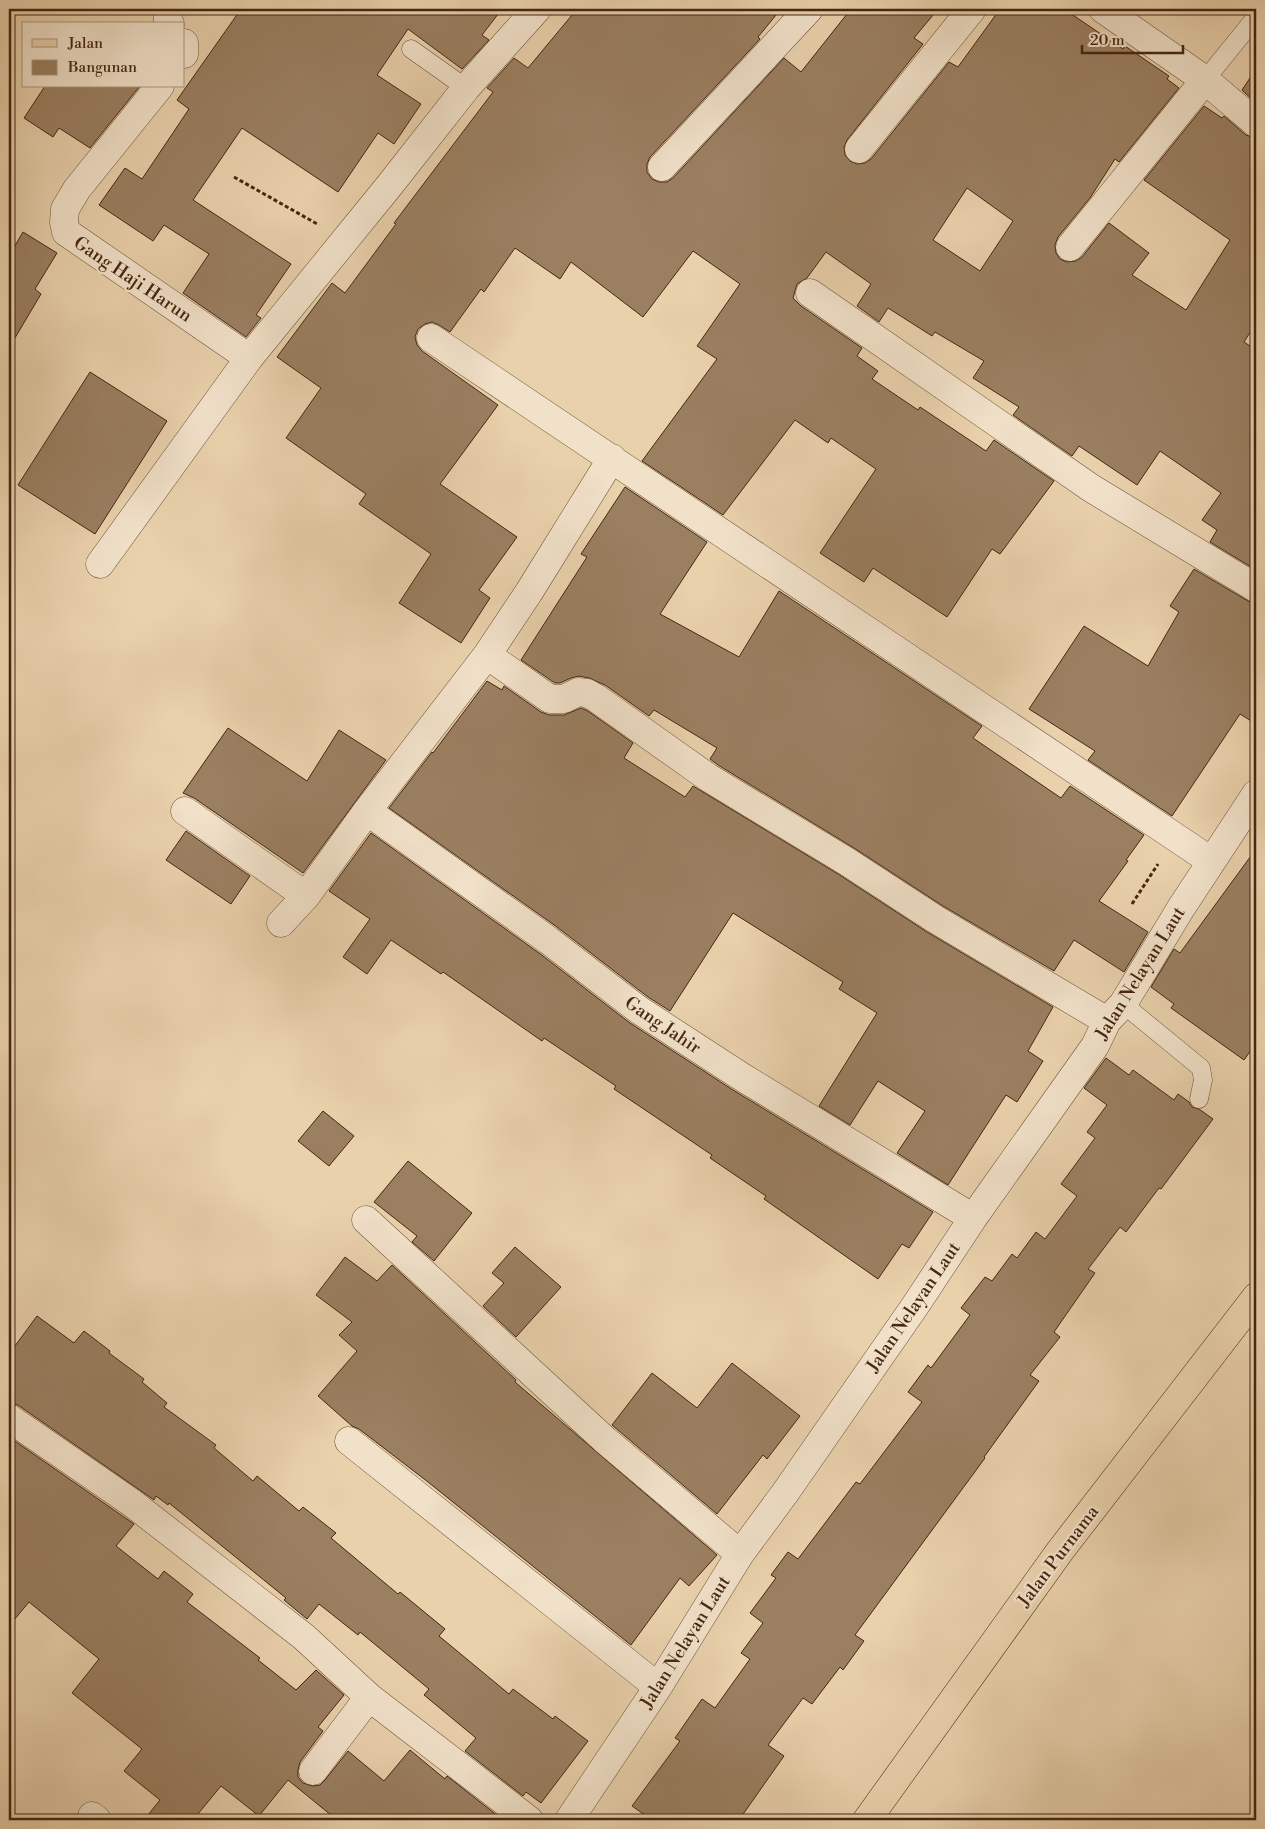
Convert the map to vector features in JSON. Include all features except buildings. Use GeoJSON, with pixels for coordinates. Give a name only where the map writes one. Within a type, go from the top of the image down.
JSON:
{"type":"FeatureCollection","features":[{"type":"Feature","properties":{"kind":"main road","name":"Jalan Purnama"},"geometry":{"type":"LineString","coordinates":[[867,1820],[1060,1551],[1256,1297]]}},
{"type":"Feature","properties":{"kind":"street"},"geometry":{"type":"LineString","coordinates":[[167,9],[169,22]]}},
{"type":"Feature","properties":{"kind":"street"},"geometry":{"type":"LineString","coordinates":[[100,564],[249,358],[346,240],[466,88],[536,9]]}},
{"type":"Feature","properties":{"kind":"street"},"geometry":{"type":"LineString","coordinates":[[662,167],[809,9]]}},
{"type":"Feature","properties":{"kind":"street"},"geometry":{"type":"LineString","coordinates":[[859,149],[972,9]]}},
{"type":"Feature","properties":{"kind":"street"},"geometry":{"type":"LineString","coordinates":[[1103,9],[1205,80],[1256,123]]}},
{"type":"Feature","properties":{"kind":"street"},"geometry":{"type":"LineString","coordinates":[[1070,247],[1205,80]]}},
{"type":"Feature","properties":{"kind":"street","name":"Gang Haji Harun"},"geometry":{"type":"LineString","coordinates":[[158,88],[77,189],[65,209],[64,222],[66,232],[249,358]]}},
{"type":"Feature","properties":{"kind":"street"},"geometry":{"type":"LineString","coordinates":[[810,293],[1091,488],[1256,588]]}},
{"type":"Feature","properties":{"kind":"street"},"geometry":{"type":"LineString","coordinates":[[431,338],[1211,861]]}},
{"type":"Feature","properties":{"kind":"street"},"geometry":{"type":"LineString","coordinates":[[281,923],[306,896],[367,811],[487,655],[529,592],[612,458]]}},
{"type":"Feature","properties":{"kind":"street"},"geometry":{"type":"LineString","coordinates":[[487,655],[550,699],[564,699],[578,692],[587,693],[596,698],[709,778],[846,861],[935,919],[1115,1013]]}},
{"type":"Feature","properties":{"kind":"street","name":"Jalan Nelayan Laut"},"geometry":{"type":"LineString","coordinates":[[569,1820],[658,1687],[740,1554],[785,1493],[915,1306],[973,1218],[1095,1046],[1211,861],[1256,794]]}},
{"type":"Feature","properties":{"kind":"street"},"geometry":{"type":"LineString","coordinates":[[185,811],[306,896]]}},
{"type":"Feature","properties":{"kind":"street","name":"Gang Jahir"},"geometry":{"type":"LineString","coordinates":[[367,811],[548,940],[639,1010],[742,1078],[973,1218]]}},
{"type":"Feature","properties":{"kind":"street"},"geometry":{"type":"LineString","coordinates":[[366,1220],[605,1440],[740,1554]]}},
{"type":"Feature","properties":{"kind":"street"},"geometry":{"type":"LineString","coordinates":[[9,1418],[140,1509],[304,1637],[369,1697],[530,1820]]}},
{"type":"Feature","properties":{"kind":"street"},"geometry":{"type":"LineString","coordinates":[[349,1441],[658,1687]]}},
{"type":"Feature","properties":{"kind":"street"},"geometry":{"type":"LineString","coordinates":[[314,1771],[369,1697]]}},
{"type":"Feature","properties":{"kind":"lane"},"geometry":{"type":"LineString","coordinates":[[1205,80],[1256,17]]}},
{"type":"Feature","properties":{"kind":"lane"},"geometry":{"type":"LineString","coordinates":[[411,49],[466,88]]}},
{"type":"Feature","properties":{"kind":"lane"},"geometry":{"type":"LineString","coordinates":[[1115,1013],[1201,1068],[1203,1080],[1199,1099]]}},
{"type":"Feature","properties":{"kind":"path"},"geometry":{"type":"LineString","coordinates":[[234,177],[346,240]]}},
{"type":"Feature","properties":{"kind":"path"},"geometry":{"type":"LineString","coordinates":[[1132,904],[1175,838]]}}]}
